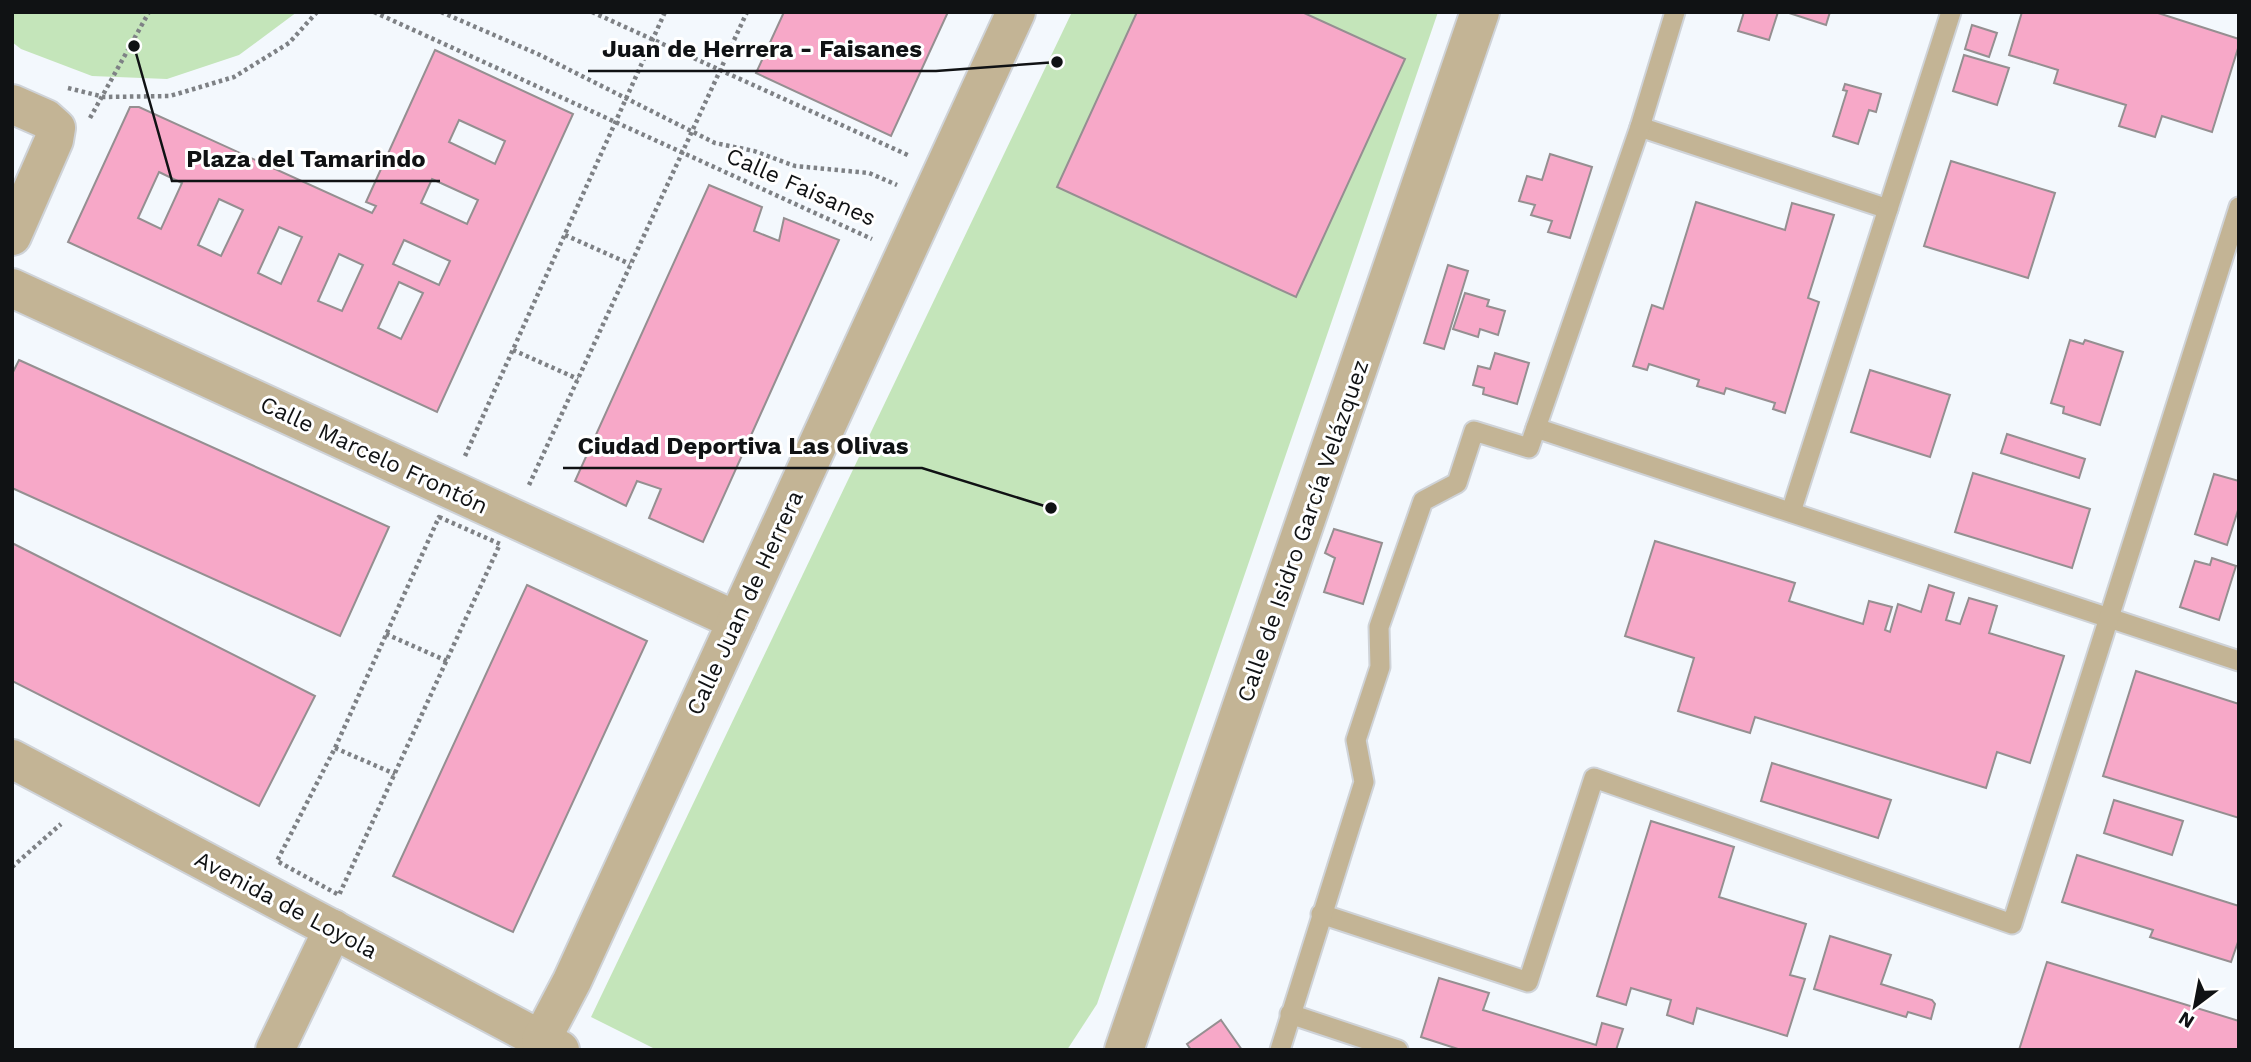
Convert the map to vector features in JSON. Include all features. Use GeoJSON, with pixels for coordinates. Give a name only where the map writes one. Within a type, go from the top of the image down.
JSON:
{"type":"FeatureCollection","features":[{"type":"Feature","properties":{"kind":"street","name":"Calle Juan de Herrera"},"geometry":{"type":"LineString","coordinates":[[551,1045],[572,981],[1016,12]]}},
{"type":"Feature","properties":{"kind":"street","name":"Calle de Isidro García Velázquez"},"geometry":{"type":"LineString","coordinates":[[1124,1050],[1480,12]]}},
{"type":"Feature","properties":{"kind":"street"},"geometry":{"type":"LineString","coordinates":[[12,104],[46,119],[56,128],[54,140],[12,236]]}},
{"type":"Feature","properties":{"kind":"street","name":"Calle Marcelo Frontón"},"geometry":{"type":"LineString","coordinates":[[12,288],[737,621]]}},
{"type":"Feature","properties":{"kind":"street","name":"Avenida de Loyola"},"geometry":{"type":"LineString","coordinates":[[12,760],[551,1045]]}},
{"type":"Feature","properties":{"kind":"street"},"geometry":{"type":"LineString","coordinates":[[275,1050],[333,929]]}},
{"type":"Feature","properties":{"kind":"lane"},"geometry":{"type":"LineString","coordinates":[[1280,1050],[1364,782],[1356,740],[1380,667],[1379,627],[1423,501],[1457,483],[1474,430],[1529,449],[1640,127],[1675,12]]}},
{"type":"Feature","properties":{"kind":"lane"},"geometry":{"type":"LineString","coordinates":[[1791,512],[1951,12]]}},
{"type":"Feature","properties":{"kind":"lane"},"geometry":{"type":"LineString","coordinates":[[1640,127],[1888,209]]}},
{"type":"Feature","properties":{"kind":"lane"},"geometry":{"type":"LineString","coordinates":[[1321,914],[1528,982],[1594,778],[2012,924],[2239,207]]}},
{"type":"Feature","properties":{"kind":"lane"},"geometry":{"type":"LineString","coordinates":[[1536,428],[2239,661]]}},
{"type":"Feature","properties":{"kind":"lane"},"geometry":{"type":"LineString","coordinates":[[1290,1014],[1398,1050]]}},
{"type":"Feature","properties":{"kind":"path"},"geometry":{"type":"LineString","coordinates":[[56,128],[86,126],[149,12]]}},
{"type":"Feature","properties":{"kind":"path"},"geometry":{"type":"LineString","coordinates":[[67,88],[104,97],[170,96],[234,77],[289,43],[317,12]]}},
{"type":"Feature","properties":{"kind":"path","name":"Calle Faisanes"},"geometry":{"type":"LineString","coordinates":[[373,12],[882,243]]}},
{"type":"Feature","properties":{"kind":"path"},"geometry":{"type":"LineString","coordinates":[[441,12],[540,55],[715,143],[754,151],[794,166],[869,173],[929,200]]}},
{"type":"Feature","properties":{"kind":"path"},"geometry":{"type":"LineString","coordinates":[[592,12],[918,160]]}},
{"type":"Feature","properties":{"kind":"path"},"geometry":{"type":"LineString","coordinates":[[461,465],[665,12]]}},
{"type":"Feature","properties":{"kind":"path"},"geometry":{"type":"LineString","coordinates":[[525,493],[747,12]]}},
{"type":"Feature","properties":{"kind":"path"},"geometry":{"type":"LineString","coordinates":[[565,235],[630,264]]}},
{"type":"Feature","properties":{"kind":"path"},"geometry":{"type":"LineString","coordinates":[[513,350],[578,379]]}},
{"type":"Feature","properties":{"kind":"path"},"geometry":{"type":"LineString","coordinates":[[439,517],[500,544],[339,895],[277,861],[335,748],[386,634],[439,517]]}},
{"type":"Feature","properties":{"kind":"path"},"geometry":{"type":"LineString","coordinates":[[386,634],[447,662]]}},
{"type":"Feature","properties":{"kind":"path"},"geometry":{"type":"LineString","coordinates":[[335,748],[395,774]]}},
{"type":"Feature","properties":{"kind":"path"},"geometry":{"type":"LineString","coordinates":[[12,867],[88,800]]}},
{"type":"Feature","properties":{"kind":"green space"},"geometry":{"type":"Polygon","coordinates":[[[12,12],[297,12],[239,55],[167,79],[92,76],[21,49],[12,42],[12,12]]]}},
{"type":"Feature","properties":{"kind":"green space"},"geometry":{"type":"Polygon","coordinates":[[[1072,12],[1438,12],[1097,1004],[1067,1050],[657,1050],[591,1017],[1072,12]]]}},
{"type":"Feature","properties":{"kind":"building"},"geometry":{"type":"Polygon","coordinates":[[[784,12],[948,12],[891,136],[756,73],[784,12]]]}},
{"type":"Feature","properties":{"kind":"building"},"geometry":{"type":"Polygon","coordinates":[[[1137,12],[1302,12],[1405,59],[1296,297],[1057,187],[1137,12]]]}},
{"type":"Feature","properties":{"kind":"building"},"geometry":{"type":"Polygon","coordinates":[[[1744,12],[1778,12],[1769,40],[1738,31],[1744,12]]]}},
{"type":"Feature","properties":{"kind":"building"},"geometry":{"type":"Polygon","coordinates":[[[1786,12],[1830,12],[1826,25],[1786,12]]]}},
{"type":"Feature","properties":{"kind":"building"},"geometry":{"type":"Polygon","coordinates":[[[2022,12],[2155,12],[2239,39],[2212,132],[2162,116],[2155,137],[2119,126],[2126,105],[2054,83],[2058,70],[2009,55],[2022,12]]]}},
{"type":"Feature","properties":{"kind":"building"},"geometry":{"type":"Polygon","coordinates":[[[1972,25],[1997,33],[1989,57],[1965,49],[1972,25]]]}},
{"type":"Feature","properties":{"kind":"building"},"geometry":{"type":"Polygon","coordinates":[[[435,50],[573,114],[437,412],[68,242],[130,107],[139,107],[372,213],[376,206],[366,202],[435,50]],[[459,120],[449,142],[495,164],[505,141],[459,120]],[[159,172],[138,218],[161,229],[182,183],[159,172]],[[432,179],[421,203],[467,224],[478,200],[432,179]],[[219,199],[198,245],[221,256],[243,210],[219,199]],[[279,227],[258,273],[281,284],[302,237],[279,227]],[[404,240],[393,264],[439,285],[450,261],[404,240]],[[339,254],[318,301],[342,311],[363,265],[339,254]],[[399,282],[378,328],[401,339],[423,293],[399,282]]]}},
{"type":"Feature","properties":{"kind":"building"},"geometry":{"type":"Polygon","coordinates":[[[1964,55],[2009,68],[1997,105],[1953,91],[1964,55]]]}},
{"type":"Feature","properties":{"kind":"building"},"geometry":{"type":"Polygon","coordinates":[[[1845,84],[1881,94],[1876,112],[1869,110],[1858,144],[1833,136],[1847,91],[1843,90],[1845,84]]]}},
{"type":"Feature","properties":{"kind":"building"},"geometry":{"type":"Polygon","coordinates":[[[1550,154],[1592,167],[1570,238],[1548,232],[1552,221],[1531,215],[1535,205],[1519,201],[1527,176],[1542,180],[1550,154]]]}},
{"type":"Feature","properties":{"kind":"building"},"geometry":{"type":"Polygon","coordinates":[[[1951,161],[2055,193],[2028,278],[1924,246],[1951,161]]]}},
{"type":"Feature","properties":{"kind":"building"},"geometry":{"type":"Polygon","coordinates":[[[709,185],[762,207],[754,231],[779,241],[784,218],[839,240],[703,542],[649,518],[661,489],[637,481],[626,506],[575,481],[709,185]]]}},
{"type":"Feature","properties":{"kind":"building"},"geometry":{"type":"Polygon","coordinates":[[[1696,202],[1785,230],[1792,203],[1834,215],[1808,298],[1819,302],[1785,413],[1773,409],[1775,403],[1726,388],[1724,394],[1697,386],[1699,380],[1649,364],[1647,370],[1633,366],[1652,305],[1663,309],[1696,202]]]}},
{"type":"Feature","properties":{"kind":"building"},"geometry":{"type":"Polygon","coordinates":[[[1448,265],[1468,271],[1444,349],[1424,343],[1448,265]]]}},
{"type":"Feature","properties":{"kind":"building"},"geometry":{"type":"Polygon","coordinates":[[[1465,293],[1489,300],[1487,306],[1505,311],[1498,335],[1480,329],[1478,337],[1453,329],[1465,293]]]}},
{"type":"Feature","properties":{"kind":"building"},"geometry":{"type":"Polygon","coordinates":[[[2070,340],[2083,344],[2085,340],[2123,352],[2100,425],[2063,413],[2064,407],[2051,403],[2070,340]]]}},
{"type":"Feature","properties":{"kind":"building"},"geometry":{"type":"Polygon","coordinates":[[[1495,353],[1529,363],[1517,404],[1483,394],[1484,388],[1473,385],[1478,366],[1490,369],[1495,353]]]}},
{"type":"Feature","properties":{"kind":"building"},"geometry":{"type":"Polygon","coordinates":[[[19,360],[389,527],[340,636],[12,488],[12,374],[19,360]]]}},
{"type":"Feature","properties":{"kind":"building"},"geometry":{"type":"Polygon","coordinates":[[[1870,370],[1950,395],[1930,457],[1851,432],[1870,370]]]}},
{"type":"Feature","properties":{"kind":"building"},"geometry":{"type":"Polygon","coordinates":[[[2007,434],[2085,459],[2079,478],[2001,453],[2007,434]]]}},
{"type":"Feature","properties":{"kind":"building"},"geometry":{"type":"Polygon","coordinates":[[[1973,473],[2090,509],[2072,568],[1955,532],[1973,473]]]}},
{"type":"Feature","properties":{"kind":"building"},"geometry":{"type":"Polygon","coordinates":[[[2214,474],[2239,481],[2239,507],[2227,545],[2195,534],[2214,474]]]}},
{"type":"Feature","properties":{"kind":"building"},"geometry":{"type":"Polygon","coordinates":[[[1334,529],[1382,543],[1363,604],[1324,592],[1335,558],[1325,553],[1334,529]]]}},
{"type":"Feature","properties":{"kind":"building"},"geometry":{"type":"Polygon","coordinates":[[[1655,541],[1795,583],[1789,601],[1863,624],[1869,601],[1892,607],[1885,630],[1890,632],[1898,604],[1921,612],[1929,585],[1954,593],[1946,620],[1960,624],[1969,598],[1997,606],[1989,633],[2064,656],[2030,763],[1997,752],[1986,788],[1755,717],[1750,733],[1678,711],[1694,658],[1625,636],[1655,541]]]}},
{"type":"Feature","properties":{"kind":"building"},"geometry":{"type":"Polygon","coordinates":[[[12,543],[315,696],[259,806],[12,681],[12,543]]]}},
{"type":"Feature","properties":{"kind":"building"},"geometry":{"type":"Polygon","coordinates":[[[2212,558],[2236,566],[2219,620],[2180,607],[2195,561],[2210,565],[2212,558]]]}},
{"type":"Feature","properties":{"kind":"building"},"geometry":{"type":"Polygon","coordinates":[[[527,585],[647,641],[513,932],[393,876],[527,585]]]}},
{"type":"Feature","properties":{"kind":"building"},"geometry":{"type":"Polygon","coordinates":[[[2136,671],[2239,704],[2239,818],[2103,776],[2136,671]]]}},
{"type":"Feature","properties":{"kind":"building"},"geometry":{"type":"Polygon","coordinates":[[[1772,763],[1891,800],[1878,838],[1761,801],[1772,763]]]}},
{"type":"Feature","properties":{"kind":"building"},"geometry":{"type":"Polygon","coordinates":[[[2114,800],[2183,821],[2172,855],[2104,833],[2114,800]]]}},
{"type":"Feature","properties":{"kind":"building"},"geometry":{"type":"Polygon","coordinates":[[[1651,821],[1734,847],[1719,897],[1806,924],[1790,975],[1805,979],[1787,1036],[1697,1008],[1693,1024],[1667,1015],[1671,1000],[1631,988],[1626,1005],[1597,996],[1651,821]]]}},
{"type":"Feature","properties":{"kind":"building"},"geometry":{"type":"Polygon","coordinates":[[[2077,855],[2239,906],[2239,939],[2231,962],[2150,937],[2153,930],[2062,902],[2077,855]]]}},
{"type":"Feature","properties":{"kind":"building"},"geometry":{"type":"Polygon","coordinates":[[[1830,936],[1891,955],[1881,984],[1932,1000],[1935,1004],[1931,1019],[1908,1012],[1906,1017],[1814,989],[1830,936]]]}},
{"type":"Feature","properties":{"kind":"building"},"geometry":{"type":"Polygon","coordinates":[[[2047,962],[2239,1021],[2239,1050],[2019,1050],[2047,962]]]}},
{"type":"Feature","properties":{"kind":"building"},"geometry":{"type":"Polygon","coordinates":[[[1439,978],[1489,993],[1483,1010],[1596,1045],[1602,1023],[1623,1029],[1616,1050],[1461,1050],[1421,1037],[1439,978]]]}},
{"type":"Feature","properties":{"kind":"building"},"geometry":{"type":"Polygon","coordinates":[[[1221,1020],[1242,1050],[1191,1050],[1187,1044],[1221,1020]]]}},
{"type":"Feature","properties":{"kind":"place","name":"Plaza del Tamarindo"},"geometry":{"type":"Point","coordinates":[134,46]}},
{"type":"Feature","properties":{"kind":"place","name":"Juan de Herrera - Faisanes"},"geometry":{"type":"Point","coordinates":[1057,62]}},
{"type":"Feature","properties":{"kind":"place","name":"Ciudad Deportiva Las Olivas"},"geometry":{"type":"Point","coordinates":[1051,508]}}]}
